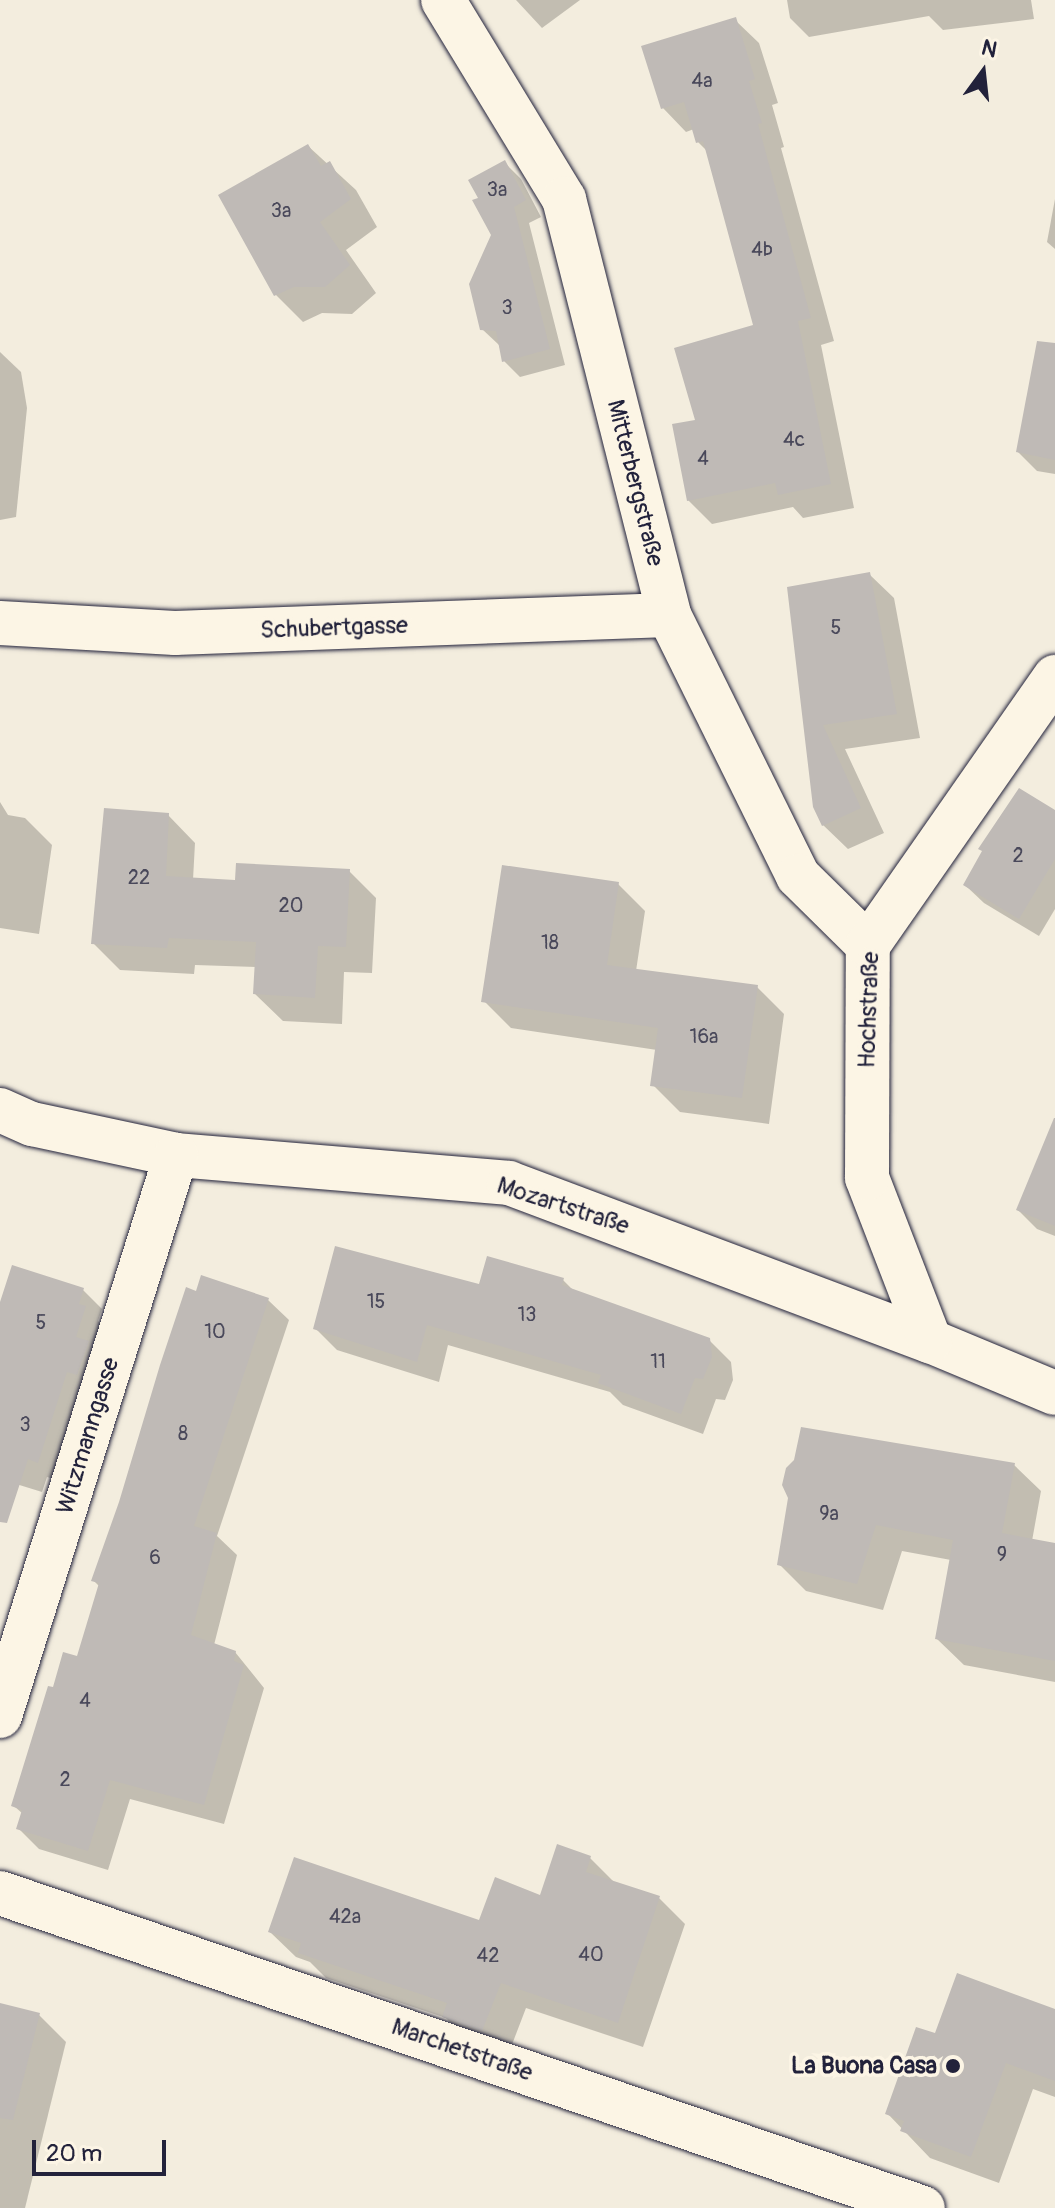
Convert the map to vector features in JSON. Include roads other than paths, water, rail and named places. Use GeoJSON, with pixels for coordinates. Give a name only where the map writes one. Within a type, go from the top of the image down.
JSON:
{"type":"FeatureCollection","features":[{"type":"Feature","properties":{"kind":"street","name":"Mitterbergstraße"},"geometry":{"type":"LineString","coordinates":[[443,0],[564,199],[669,615],[798,876],[868,945]]}},
{"type":"Feature","properties":{"kind":"street","name":"Schubertgasse"},"geometry":{"type":"LineString","coordinates":[[0,623],[175,633],[669,615]]}},
{"type":"Feature","properties":{"kind":"street","name":"Hochstraße"},"geometry":{"type":"LineString","coordinates":[[930,1341],[867,1178],[868,945],[1055,677]]}},
{"type":"Feature","properties":{"kind":"street","name":"Mozartstraße"},"geometry":{"type":"LineString","coordinates":[[0,1110],[32,1124],[176,1155],[509,1183],[930,1341],[1055,1393]]}},
{"type":"Feature","properties":{"kind":"street","name":"Witzmanngasse"},"geometry":{"type":"LineString","coordinates":[[0,1716],[176,1155]]}},
{"type":"Feature","properties":{"kind":"street","name":"Marchetstraße"},"geometry":{"type":"LineString","coordinates":[[0,1893],[923,2208]]}},
{"type":"Feature","properties":{"kind":"place","name":"La Buona Casa"},"geometry":{"type":"Point","coordinates":[953,2066]}}]}
